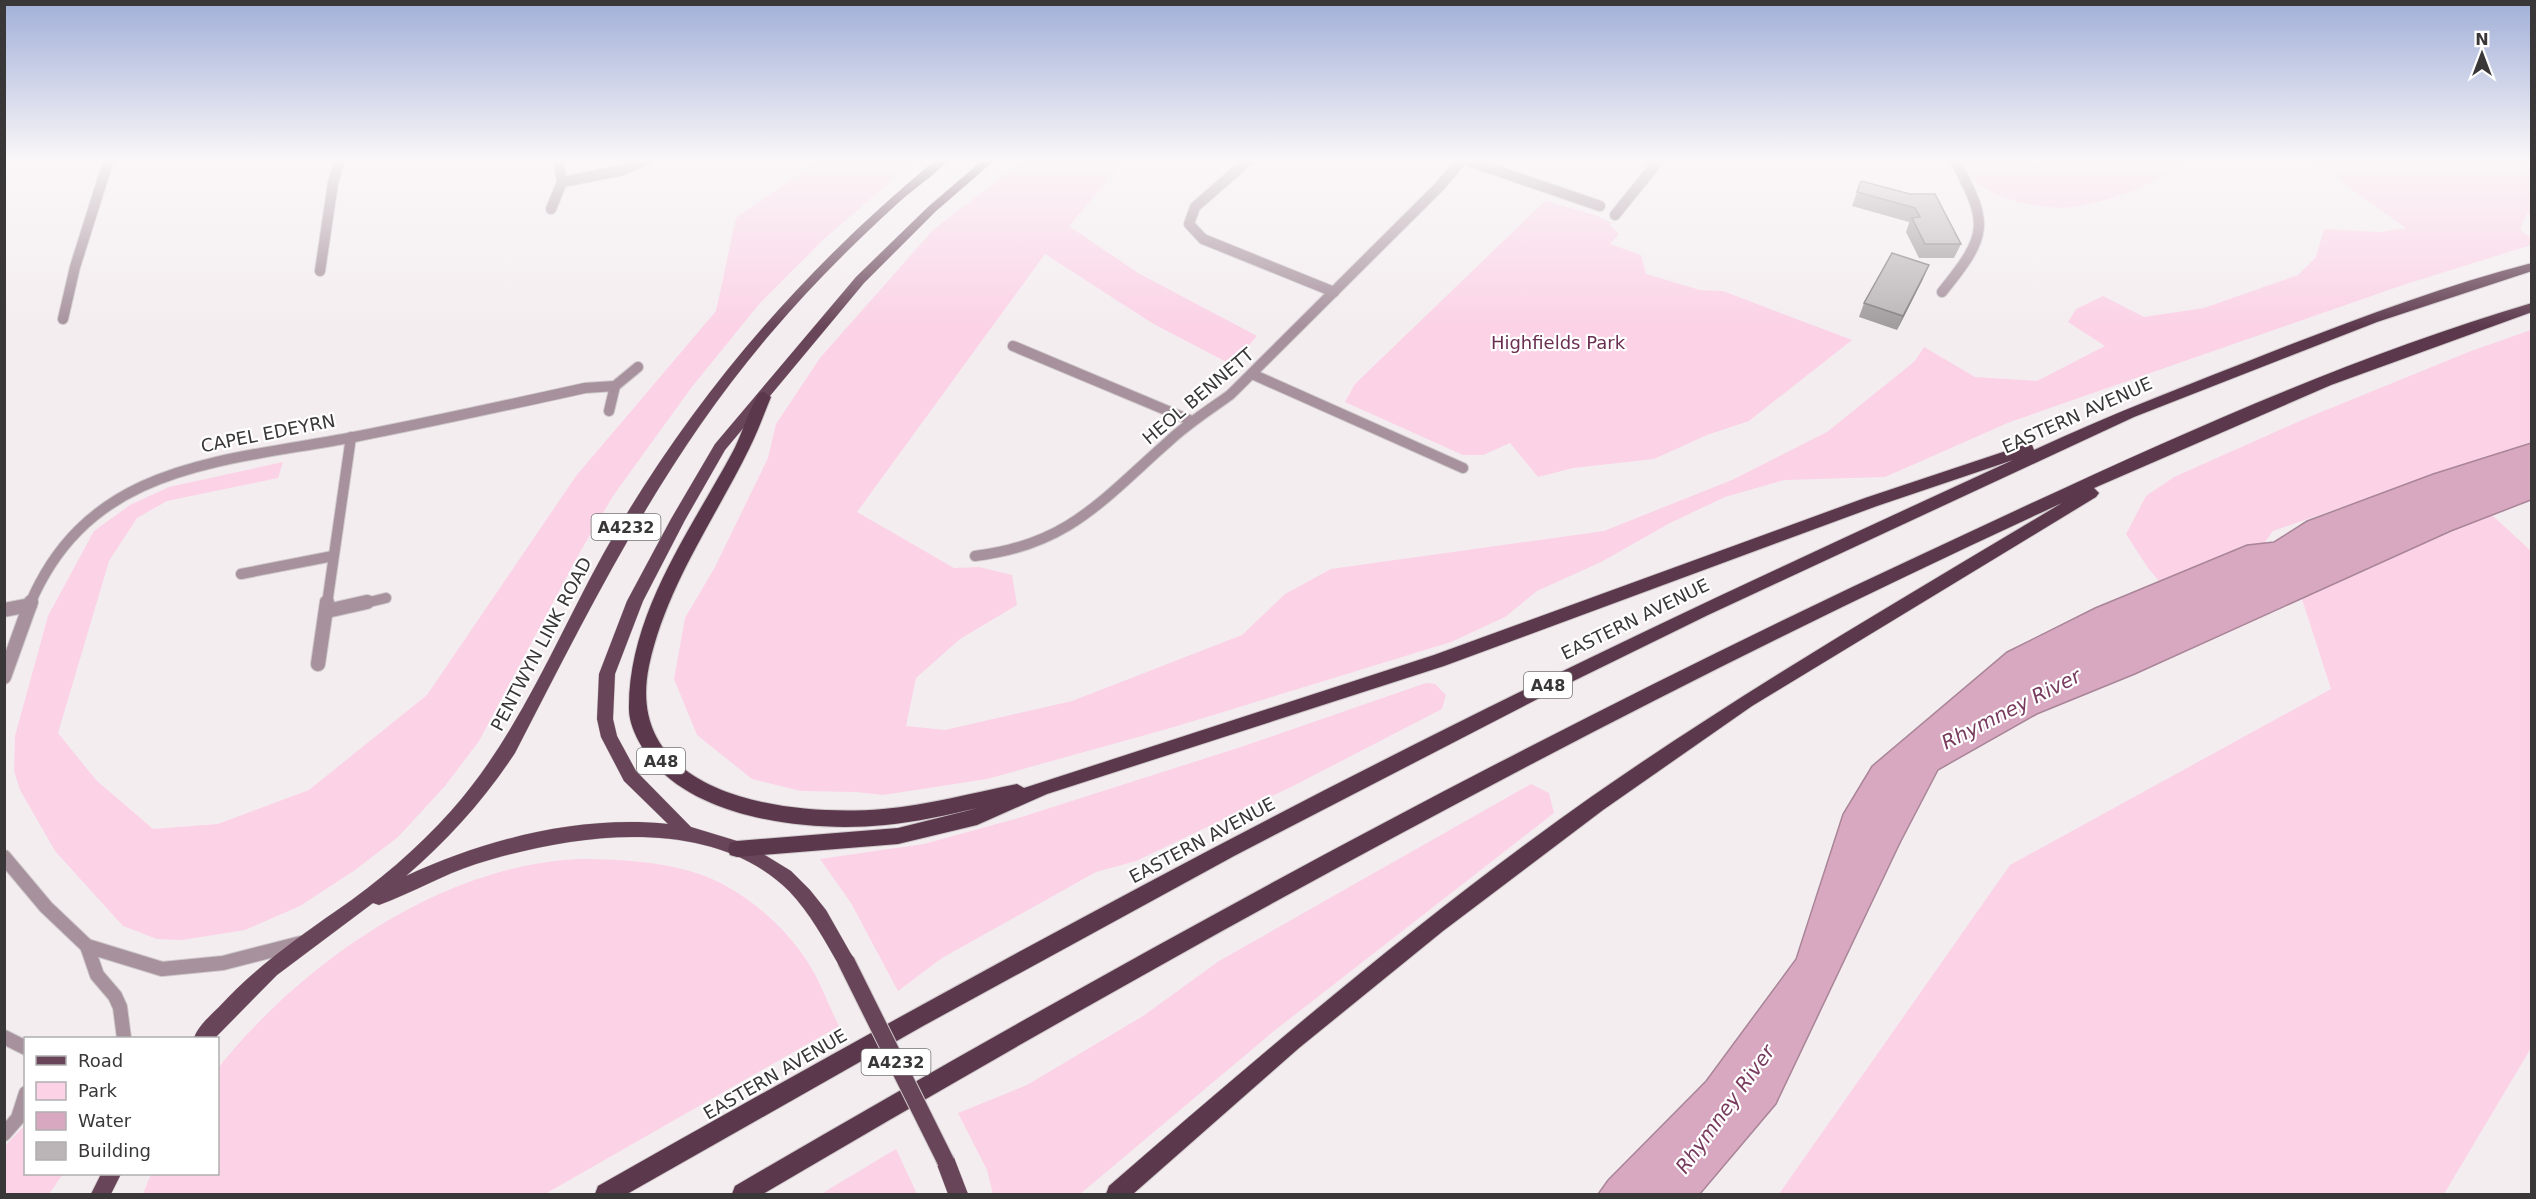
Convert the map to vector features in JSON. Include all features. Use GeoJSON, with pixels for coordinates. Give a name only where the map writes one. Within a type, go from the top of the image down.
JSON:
{"type":"FeatureCollection","features":[{"type":"Feature","properties":{"kind":"highway","name":"EASTERN AVENUE"},"geometry":{"type":"LineString","coordinates":[[606,1194],[962,993],[1250,837],[1697,612],[2111,421],[2419,302],[2532,267]]}},
{"type":"Feature","properties":{"kind":"highway"},"geometry":{"type":"LineString","coordinates":[[743,1194],[881,1113],[1218,923],[1554,744],[1907,567],[2156,454],[2342,376],[2440,337],[2532,307]]}},
{"type":"Feature","properties":{"kind":"highway","name":"A48"},"geometry":{"type":"LineString","coordinates":[[764,397],[740,453],[703,516],[674,577],[640,668],[638,708],[642,728],[656,757],[688,785],[703,793],[786,815],[865,818],[915,813],[1042,788]]}},
{"type":"Feature","properties":{"kind":"highway"},"geometry":{"type":"LineString","coordinates":[[737,849],[854,840],[921,832],[976,817],[1042,788],[1438,661],[1871,502],[2111,421]]}},
{"type":"Feature","properties":{"kind":"highway"},"geometry":{"type":"LineString","coordinates":[[1117,1194],[1292,1041],[1418,939],[1669,752],[1782,679],[2156,454]]}},
{"type":"Feature","properties":{"kind":"main road","name":"PENTWYN LINK ROAD"},"geometry":{"type":"LineString","coordinates":[[343,916],[419,856],[459,816],[491,776],[514,738],[624,531],[675,451],[729,376],[788,306],[844,248],[881,215]]}},
{"type":"Feature","properties":{"kind":"main road","name":"A4232"},"geometry":{"type":"LineString","coordinates":[[688,835],[630,776],[609,737],[605,719],[605,684],[622,629],[678,519],[720,447],[860,280],[926,215]]}},
{"type":"Feature","properties":{"kind":"main road","name":"A4232"},"geometry":{"type":"LineString","coordinates":[[204,1037],[254,981],[303,942],[343,916],[408,882],[450,864],[549,836],[612,830],[658,831],[688,835],[737,849],[785,877],[805,897],[827,928],[846,961],[946,1162],[958,1194]]}},
{"type":"Feature","properties":{"kind":"main road"},"geometry":{"type":"LineString","coordinates":[[101,1194],[110,1175]]}},
{"type":"Feature","properties":{"kind":"street"},"geometry":{"type":"LineString","coordinates":[[63,319],[75,267],[91,215]]}},
{"type":"Feature","properties":{"kind":"street"},"geometry":{"type":"LineString","coordinates":[[321,272],[329,215]]}},
{"type":"Feature","properties":{"kind":"street"},"geometry":{"type":"LineString","coordinates":[[1193,215],[1190,224],[1193,231],[1203,239],[1334,292]]}},
{"type":"Feature","properties":{"kind":"street","name":"HEOL BENNETT"},"geometry":{"type":"LineString","coordinates":[[975,556],[996,556],[1041,543],[1080,520],[1192,421],[1230,395],[1409,215]]}},
{"type":"Feature","properties":{"kind":"street"},"geometry":{"type":"LineString","coordinates":[[1942,292],[1960,270],[1980,227],[1981,215]]}},
{"type":"Feature","properties":{"kind":"street"},"geometry":{"type":"LineString","coordinates":[[1013,346],[1064,370],[1121,389],[1192,421]]}},
{"type":"Feature","properties":{"kind":"street"},"geometry":{"type":"LineString","coordinates":[[609,411],[615,386],[638,367]]}},
{"type":"Feature","properties":{"kind":"street"},"geometry":{"type":"LineString","coordinates":[[1252,374],[1463,468]]}},
{"type":"Feature","properties":{"kind":"street","name":"CAPEL EDEYRN"},"geometry":{"type":"LineString","coordinates":[[4,677],[30,605],[60,551],[79,527],[132,490],[205,464],[351,437],[585,388],[615,386]]}},
{"type":"Feature","properties":{"kind":"street"},"geometry":{"type":"LineString","coordinates":[[318,664],[351,437]]}},
{"type":"Feature","properties":{"kind":"street"},"geometry":{"type":"LineString","coordinates":[[242,574],[333,556]]}},
{"type":"Feature","properties":{"kind":"street"},"geometry":{"type":"LineString","coordinates":[[327,611],[386,598]]}},
{"type":"Feature","properties":{"kind":"street"},"geometry":{"type":"LineString","coordinates":[[4,610],[30,605]]}},
{"type":"Feature","properties":{"kind":"street"},"geometry":{"type":"LineString","coordinates":[[4,857],[46,907],[87,946],[98,975],[115,996],[120,1007],[124,1037]]}},
{"type":"Feature","properties":{"kind":"street"},"geometry":{"type":"LineString","coordinates":[[87,946],[162,969],[224,963],[303,942]]}},
{"type":"Feature","properties":{"kind":"street"},"geometry":{"type":"LineString","coordinates":[[4,1037],[24,1047]]}},
{"type":"Feature","properties":{"kind":"street"},"geometry":{"type":"LineString","coordinates":[[4,1134],[18,1118],[24,1099]]}},
{"type":"Feature","properties":{"kind":"green space"},"geometry":{"type":"Polygon","coordinates":[[[740,215],[852,215],[825,238],[760,303],[691,388],[613,496],[580,552],[479,741],[445,786],[398,837],[355,870],[300,906],[245,930],[182,940],[157,939],[123,926],[55,851],[20,790],[14,771],[15,736],[48,616],[94,531],[130,505],[169,487],[283,462],[278,478],[167,501],[137,518],[109,561],[58,733],[96,780],[153,829],[218,824],[309,790],[427,695],[576,476],[716,311],[736,218],[740,215]]]}},
{"type":"Feature","properties":{"kind":"green space"},"geometry":{"type":"Polygon","coordinates":[[[952,215],[1078,215],[1069,226],[1138,273],[1257,336],[1232,365],[1152,323],[1045,254],[857,512],[954,568],[979,567],[1012,575],[1017,605],[960,639],[916,678],[906,726],[945,730],[1072,701],[1242,635],[1285,594],[1331,569],[1604,531],[1732,480],[1827,432],[1915,361],[1924,347],[1975,377],[2037,381],[2105,346],[2068,322],[2076,309],[2103,296],[2144,317],[2204,308],[2298,275],[2316,257],[2324,229],[2380,232],[2406,228],[2388,215],[2526,215],[2520,230],[2531,238],[2531,245],[2403,285],[2010,422],[1885,477],[1784,480],[1725,497],[1670,523],[1601,562],[1537,591],[1505,617],[1451,642],[1174,727],[987,779],[883,795],[801,791],[752,779],[697,735],[674,679],[685,618],[715,567],[768,458],[776,424],[820,358],[933,230],[952,215]]]}},
{"type":"Feature","properties":{"kind":"green space","name":"Highfields Park"},"geometry":{"type":"Polygon","coordinates":[[[1531,215],[1595,215],[1612,223],[1610,225],[1619,234],[1610,244],[1641,255],[1646,274],[1700,290],[1723,291],[1852,340],[1749,421],[1707,435],[1654,459],[1573,468],[1538,477],[1510,443],[1483,455],[1463,455],[1345,402],[1355,384],[1531,215]]]}},
{"type":"Feature","properties":{"kind":"green space"},"geometry":{"type":"Polygon","coordinates":[[[2531,330],[2531,442],[2273,531],[2255,556],[2169,593],[2148,568],[2126,534],[2146,496],[2174,477],[2309,417],[2471,351],[2531,330]]]}},
{"type":"Feature","properties":{"kind":"green space"},"geometry":{"type":"Polygon","coordinates":[[[2492,515],[2531,551],[2531,1048],[2444,1194],[1779,1194],[2010,865],[2331,689],[2302,599],[2451,531],[2492,515]]]}},
{"type":"Feature","properties":{"kind":"green space"},"geometry":{"type":"Polygon","coordinates":[[[1426,683],[1435,684],[1446,695],[1442,709],[1293,786],[1136,861],[1096,872],[942,958],[898,991],[851,903],[820,859],[924,844],[1015,819],[1244,746],[1426,683]]]}},
{"type":"Feature","properties":{"kind":"green space"},"geometry":{"type":"Polygon","coordinates":[[[1531,784],[1549,793],[1554,813],[1274,1031],[1080,1194],[993,1194],[987,1170],[958,1113],[1027,1085],[1143,1016],[1219,961],[1531,784]]]}},
{"type":"Feature","properties":{"kind":"green space"},"geometry":{"type":"Polygon","coordinates":[[[579,859],[636,861],[679,868],[726,886],[757,907],[785,932],[816,976],[839,1026],[545,1194],[143,1194],[151,1175],[219,1175],[219,1067],[252,1029],[290,992],[333,957],[378,926],[426,900],[476,879],[527,865],[579,859]]]}},
{"type":"Feature","properties":{"kind":"green space"},"geometry":{"type":"Polygon","coordinates":[[[24,1126],[24,1175],[62,1175],[49,1194],[5,1194],[5,1146],[24,1126]]]}},
{"type":"Feature","properties":{"kind":"green space"},"geometry":{"type":"Polygon","coordinates":[[[896,1149],[917,1194],[821,1194],[896,1149]]]}},
{"type":"Feature","properties":{"kind":"water","name":"Rhymney River"},"geometry":{"type":"Polygon","coordinates":[[[2531,443],[2531,500],[2451,531],[2135,674],[2037,714],[1938,770],[1900,843],[1776,1104],[1700,1194],[1598,1194],[1608,1180],[1706,1081],[1796,959],[1843,814],[1872,766],[2007,652],[2095,608],[2247,545],[2274,542],[2307,521],[2433,474],[2531,443]]]}},
{"type":"Feature","properties":{"kind":"building"},"geometry":{"type":"Polygon","coordinates":[[[1919,215],[1946,215],[1961,244],[1925,244],[1912,218],[1920,217],[1919,215]]]}},
{"type":"Feature","properties":{"kind":"building"},"geometry":{"type":"Polygon","coordinates":[[[1892,253],[1929,265],[1903,316],[1864,303],[1892,253]]]}}]}
